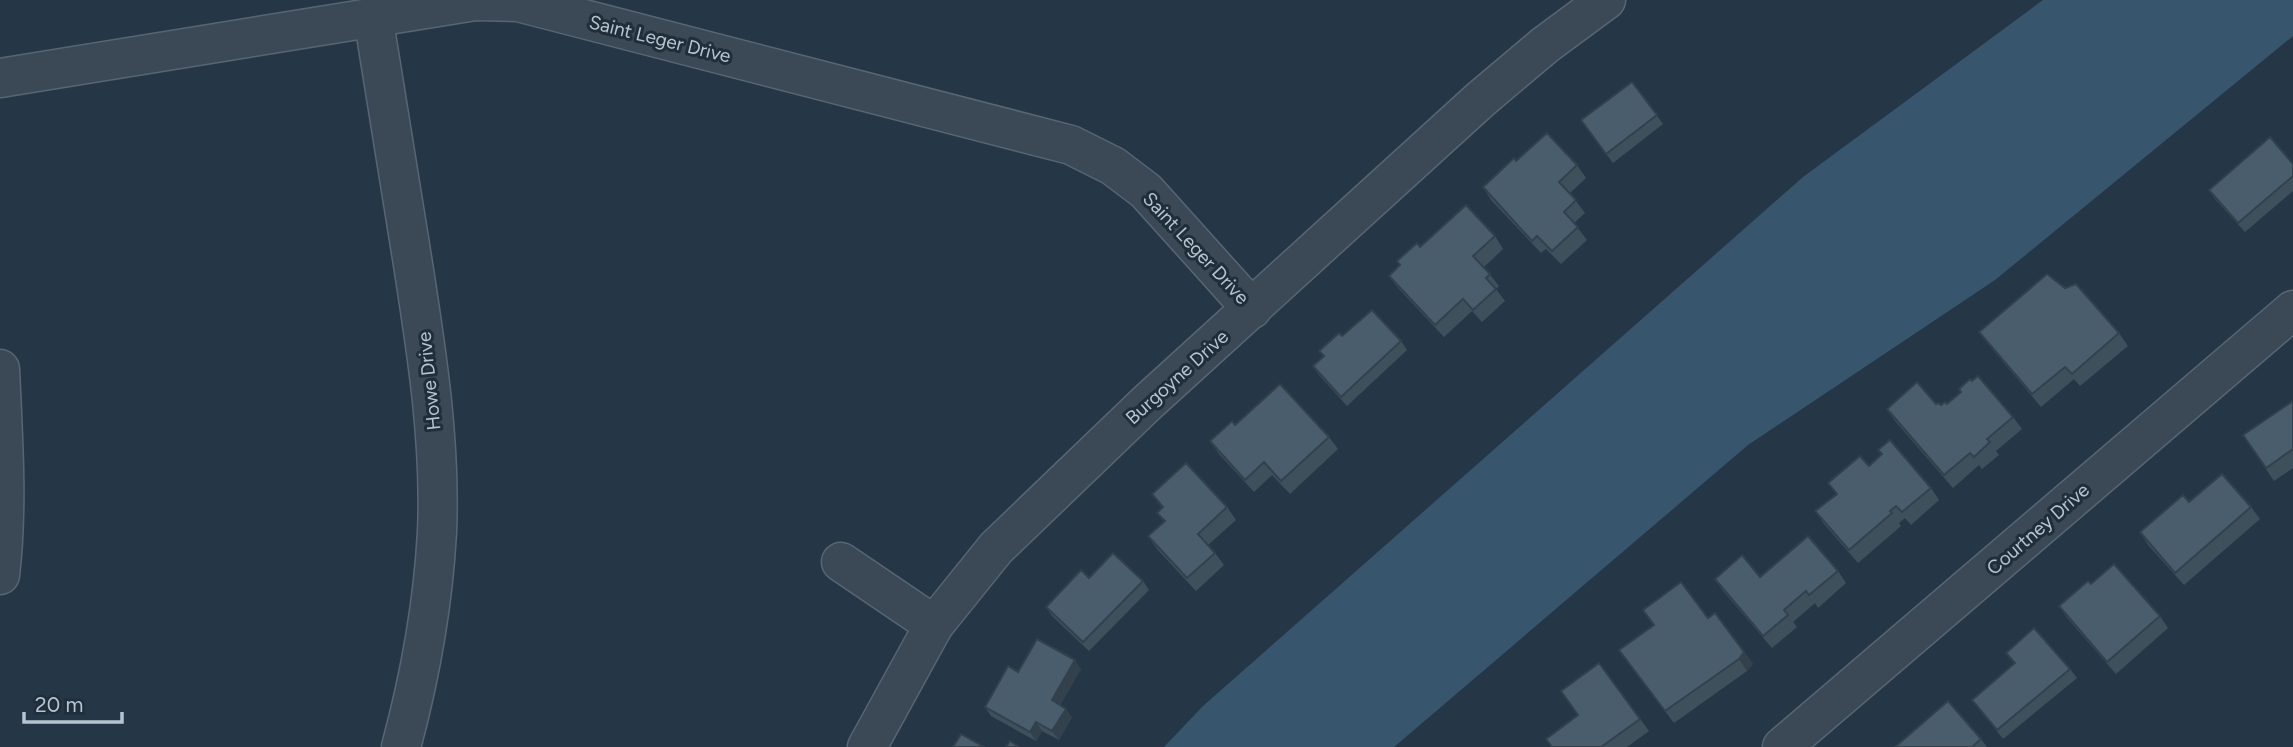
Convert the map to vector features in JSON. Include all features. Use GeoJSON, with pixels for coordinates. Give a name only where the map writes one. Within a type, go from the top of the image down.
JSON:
{"type":"FeatureCollection","features":[{"type":"Feature","properties":{"kind":"street","name":"Burgoyne Drive"},"geometry":{"type":"LineString","coordinates":[[867,747],[934,625],[996,548],[1147,403],[1481,99],[1545,45],[1606,0]]}},
{"type":"Feature","properties":{"kind":"street","name":"Saint Leger Drive"},"geometry":{"type":"LineString","coordinates":[[0,78],[475,1],[517,2],[1070,145],[1113,166],[1146,191],[1252,309]]}},
{"type":"Feature","properties":{"kind":"street","name":"Howe Drive"},"geometry":{"type":"LineString","coordinates":[[373,16],[429,363],[435,443],[437,531],[429,621],[413,704],[401,747]]}},
{"type":"Feature","properties":{"kind":"street","name":"Courtney Drive"},"geometry":{"type":"LineString","coordinates":[[1782,747],[2293,310]]}},
{"type":"Feature","properties":{"kind":"street"},"geometry":{"type":"LineString","coordinates":[[0,369],[4,468],[0,575]]}},
{"type":"Feature","properties":{"kind":"street"},"geometry":{"type":"LineString","coordinates":[[841,562],[934,625]]}},
{"type":"Feature","properties":{"kind":"water"},"geometry":{"type":"Polygon","coordinates":[[[2043,0],[2293,0],[2293,36],[1995,280],[1748,445],[1394,747],[1164,747],[1203,706],[1803,177],[2043,0]]]}},
{"type":"Feature","properties":{"kind":"building"},"geometry":{"type":"Polygon","coordinates":[[[1632,82],[1657,115],[1606,154],[1581,120],[1632,82]]]}},
{"type":"Feature","properties":{"kind":"building"},"geometry":{"type":"Polygon","coordinates":[[[1547,133],[1577,165],[1559,182],[1576,200],[1564,212],[1578,227],[1552,251],[1537,236],[1532,241],[1483,187],[1514,158],[1516,161],[1547,133]]]}},
{"type":"Feature","properties":{"kind":"building"},"geometry":{"type":"Polygon","coordinates":[[[2270,137],[2293,164],[2293,176],[2238,223],[2209,190],[2270,137]]]}},
{"type":"Feature","properties":{"kind":"building"},"geometry":{"type":"Polygon","coordinates":[[[1466,205],[1495,236],[1473,256],[1490,274],[1486,278],[1496,289],[1473,310],[1463,299],[1435,325],[1389,276],[1400,265],[1397,261],[1417,243],[1420,247],[1466,205]]]}},
{"type":"Feature","properties":{"kind":"building"},"geometry":{"type":"Polygon","coordinates":[[[2047,274],[2065,288],[2076,284],[2119,333],[2072,374],[2065,367],[2032,394],[1979,332],[2047,274]]]}},
{"type":"Feature","properties":{"kind":"building"},"geometry":{"type":"Polygon","coordinates":[[[1372,310],[1401,341],[1341,397],[1313,366],[1324,356],[1319,351],[1339,333],[1342,336],[1372,310]]]}},
{"type":"Feature","properties":{"kind":"building"},"geometry":{"type":"Polygon","coordinates":[[[1978,376],[2013,417],[1987,439],[1990,442],[1974,457],[1970,453],[1944,475],[1887,409],[1917,382],[1936,404],[1947,404],[1961,392],[1959,389],[1970,379],[1972,381],[1978,376]]]}},
{"type":"Feature","properties":{"kind":"building"},"geometry":{"type":"Polygon","coordinates":[[[1280,384],[1329,437],[1281,481],[1264,462],[1245,480],[1210,441],[1232,421],[1235,425],[1280,384]]]}},
{"type":"Feature","properties":{"kind":"building"},"geometry":{"type":"Polygon","coordinates":[[[2293,401],[2293,449],[2266,468],[2243,435],[2293,401]]]}},
{"type":"Feature","properties":{"kind":"building"},"geometry":{"type":"Polygon","coordinates":[[[1890,440],[1931,488],[1902,512],[1896,506],[1890,511],[1892,513],[1849,550],[1815,511],[1837,494],[1828,483],[1860,456],[1869,466],[1882,454],[1878,450],[1890,440]]]}},
{"type":"Feature","properties":{"kind":"building"},"geometry":{"type":"Polygon","coordinates":[[[1186,463],[1227,507],[1198,534],[1215,553],[1187,578],[1148,536],[1165,521],[1157,513],[1163,507],[1152,494],[1186,463]]]}},
{"type":"Feature","properties":{"kind":"building"},"geometry":{"type":"Polygon","coordinates":[[[2222,474],[2251,507],[2175,573],[2140,532],[2183,495],[2189,502],[2222,474]]]}},
{"type":"Feature","properties":{"kind":"building"},"geometry":{"type":"Polygon","coordinates":[[[1808,536],[1838,571],[1809,595],[1806,591],[1784,610],[1788,615],[1763,636],[1715,579],[1742,555],[1760,577],[1808,536]]]}},
{"type":"Feature","properties":{"kind":"building"},"geometry":{"type":"Polygon","coordinates":[[[1113,553],[1143,581],[1083,642],[1046,607],[1081,570],[1089,578],[1113,553]]]}},
{"type":"Feature","properties":{"kind":"building"},"geometry":{"type":"Polygon","coordinates":[[[2114,564],[2160,616],[2107,662],[2059,606],[2088,581],[2091,584],[2114,564]]]}},
{"type":"Feature","properties":{"kind":"building"},"geometry":{"type":"Polygon","coordinates":[[[1681,582],[1708,618],[1715,613],[1744,652],[1739,659],[1665,711],[1619,650],[1654,625],[1643,610],[1681,582]]]}},
{"type":"Feature","properties":{"kind":"building"},"geometry":{"type":"Polygon","coordinates":[[[2034,628],[2070,669],[1997,730],[1972,700],[2015,663],[2006,653],[2034,628]]]}},
{"type":"Feature","properties":{"kind":"building"},"geometry":{"type":"Polygon","coordinates":[[[1037,639],[1075,660],[1052,700],[1066,709],[1052,731],[1036,722],[1030,732],[985,707],[1008,666],[1018,672],[1037,639]]]}},
{"type":"Feature","properties":{"kind":"building"},"geometry":{"type":"Polygon","coordinates":[[[1599,663],[1640,719],[1601,747],[1552,747],[1546,739],[1578,715],[1561,691],[1599,663]]]}},
{"type":"Feature","properties":{"kind":"building"},"geometry":{"type":"Polygon","coordinates":[[[1948,701],[1981,739],[1972,747],[1895,747],[1948,701]]]}},
{"type":"Feature","properties":{"kind":"building"},"geometry":{"type":"Polygon","coordinates":[[[961,734],[984,747],[953,747],[961,734]]]}},
{"type":"Feature","properties":{"kind":"building"},"geometry":{"type":"Polygon","coordinates":[[[1010,741],[1019,747],[1006,747],[1010,741]]]}}]}
